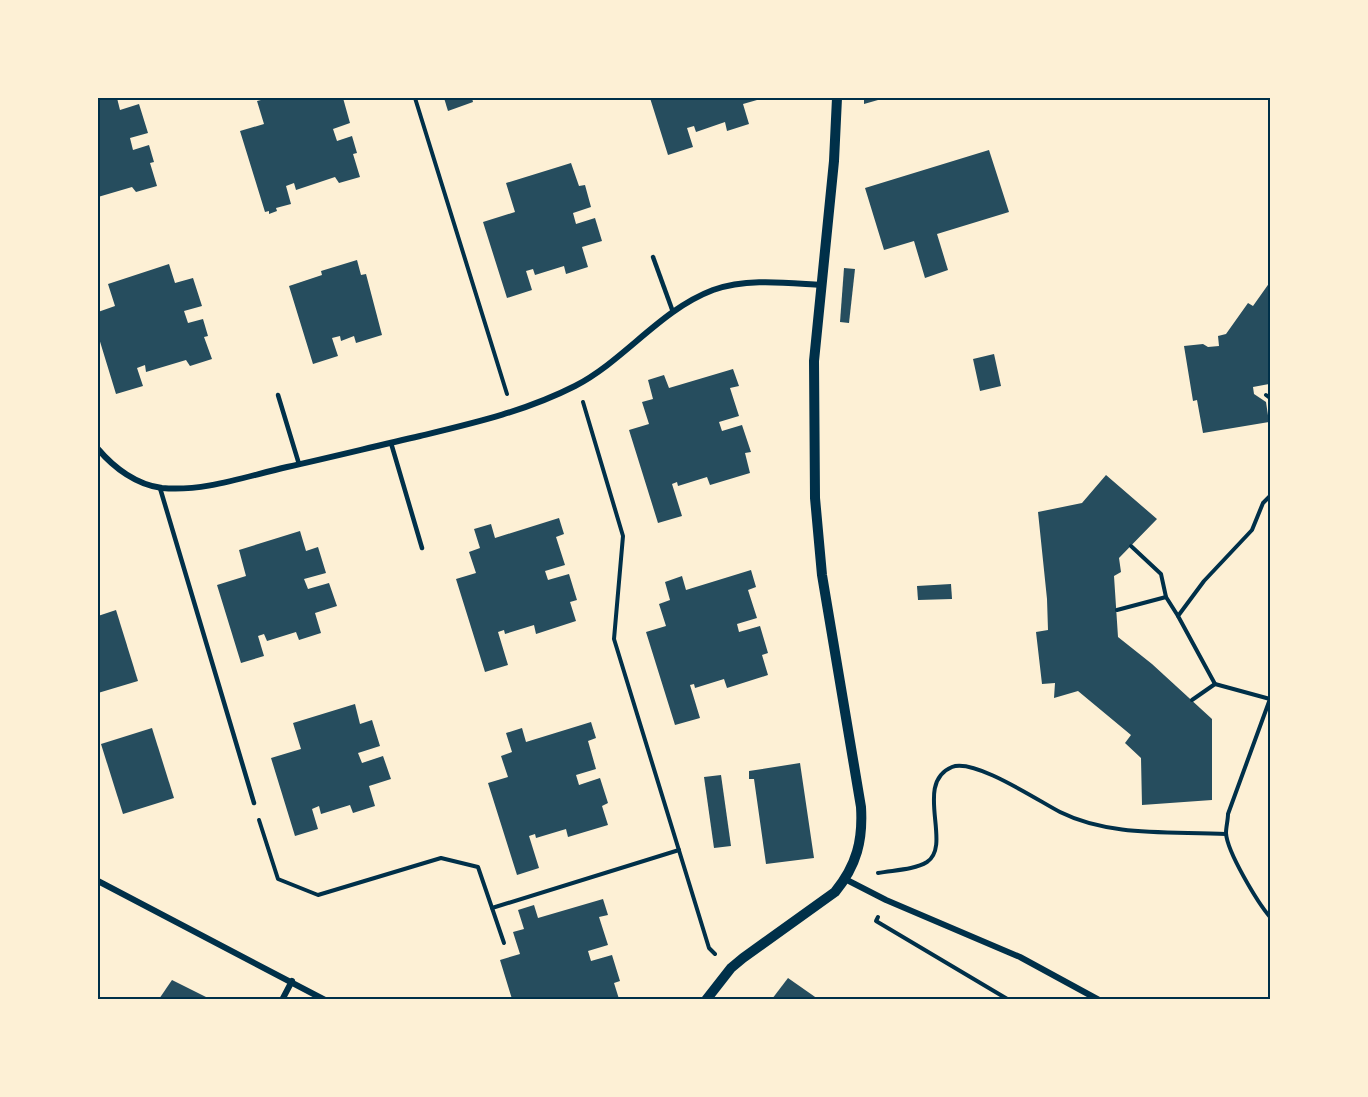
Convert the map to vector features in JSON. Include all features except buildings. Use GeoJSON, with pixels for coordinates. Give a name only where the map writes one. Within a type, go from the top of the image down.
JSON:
{"type":"FeatureCollection","features":[{"type":"Feature","properties":{"kind":"street"},"geometry":{"type":"LineString","coordinates":[[706,999],[731,968],[743,958],[835,892],[845,879],[852,864],[862,830],[861,807],[822,575],[815,498],[814,361],[834,161],[837,98]]}},
{"type":"Feature","properties":{"kind":"street"},"geometry":{"type":"LineString","coordinates":[[98,449],[110,463],[133,478],[160,488],[193,488],[299,464],[513,412],[578,384],[609,363],[673,312],[714,290],[738,284],[766,282],[821,285]]}},
{"type":"Feature","properties":{"kind":"street"},"geometry":{"type":"LineString","coordinates":[[845,879],[886,900],[1020,957],[1099,999]]}},
{"type":"Feature","properties":{"kind":"street"},"geometry":{"type":"LineString","coordinates":[[98,880],[325,999]]}},
{"type":"Feature","properties":{"kind":"street"},"geometry":{"type":"LineString","coordinates":[[282,999],[292,981]]}},
{"type":"Feature","properties":{"kind":"lane"},"geometry":{"type":"LineString","coordinates":[[653,257],[673,312]]}},
{"type":"Feature","properties":{"kind":"lane"},"geometry":{"type":"LineString","coordinates":[[278,395],[299,464]]}},
{"type":"Feature","properties":{"kind":"lane"},"geometry":{"type":"LineString","coordinates":[[391,443],[422,548]]}},
{"type":"Feature","properties":{"kind":"lane"},"geometry":{"type":"LineString","coordinates":[[160,488],[254,803]]}},
{"type":"Feature","properties":{"kind":"path"},"geometry":{"type":"LineString","coordinates":[[416,98],[513,412]]}},
{"type":"Feature","properties":{"kind":"path"},"geometry":{"type":"LineString","coordinates":[[578,384],[623,536],[614,639],[709,948]]}},
{"type":"Feature","properties":{"kind":"path"},"geometry":{"type":"LineString","coordinates":[[1178,616],[1204,581],[1252,530],[1263,503],[1270,496]]}},
{"type":"Feature","properties":{"kind":"path"},"geometry":{"type":"LineString","coordinates":[[1131,546],[1161,574],[1166,597],[1215,684],[1270,699],[1228,814],[1226,834],[1231,852],[1263,909],[1270,917]]}},
{"type":"Feature","properties":{"kind":"path"},"geometry":{"type":"LineString","coordinates":[[1117,610],[1166,597]]}},
{"type":"Feature","properties":{"kind":"path"},"geometry":{"type":"LineString","coordinates":[[1192,700],[1215,684]]}},
{"type":"Feature","properties":{"kind":"path"},"geometry":{"type":"LineString","coordinates":[[845,879],[916,866],[931,858],[936,847],[934,790],[942,774],[959,765],[977,767],[1061,813],[1083,822],[1111,829],[1226,834]]}},
{"type":"Feature","properties":{"kind":"path"},"geometry":{"type":"LineString","coordinates":[[254,803],[278,879],[318,895],[441,858],[478,867],[504,944]]}},
{"type":"Feature","properties":{"kind":"path"},"geometry":{"type":"LineString","coordinates":[[492,908],[679,850]]}},
{"type":"Feature","properties":{"kind":"path"},"geometry":{"type":"LineString","coordinates":[[876,921],[1009,999]]}}]}
